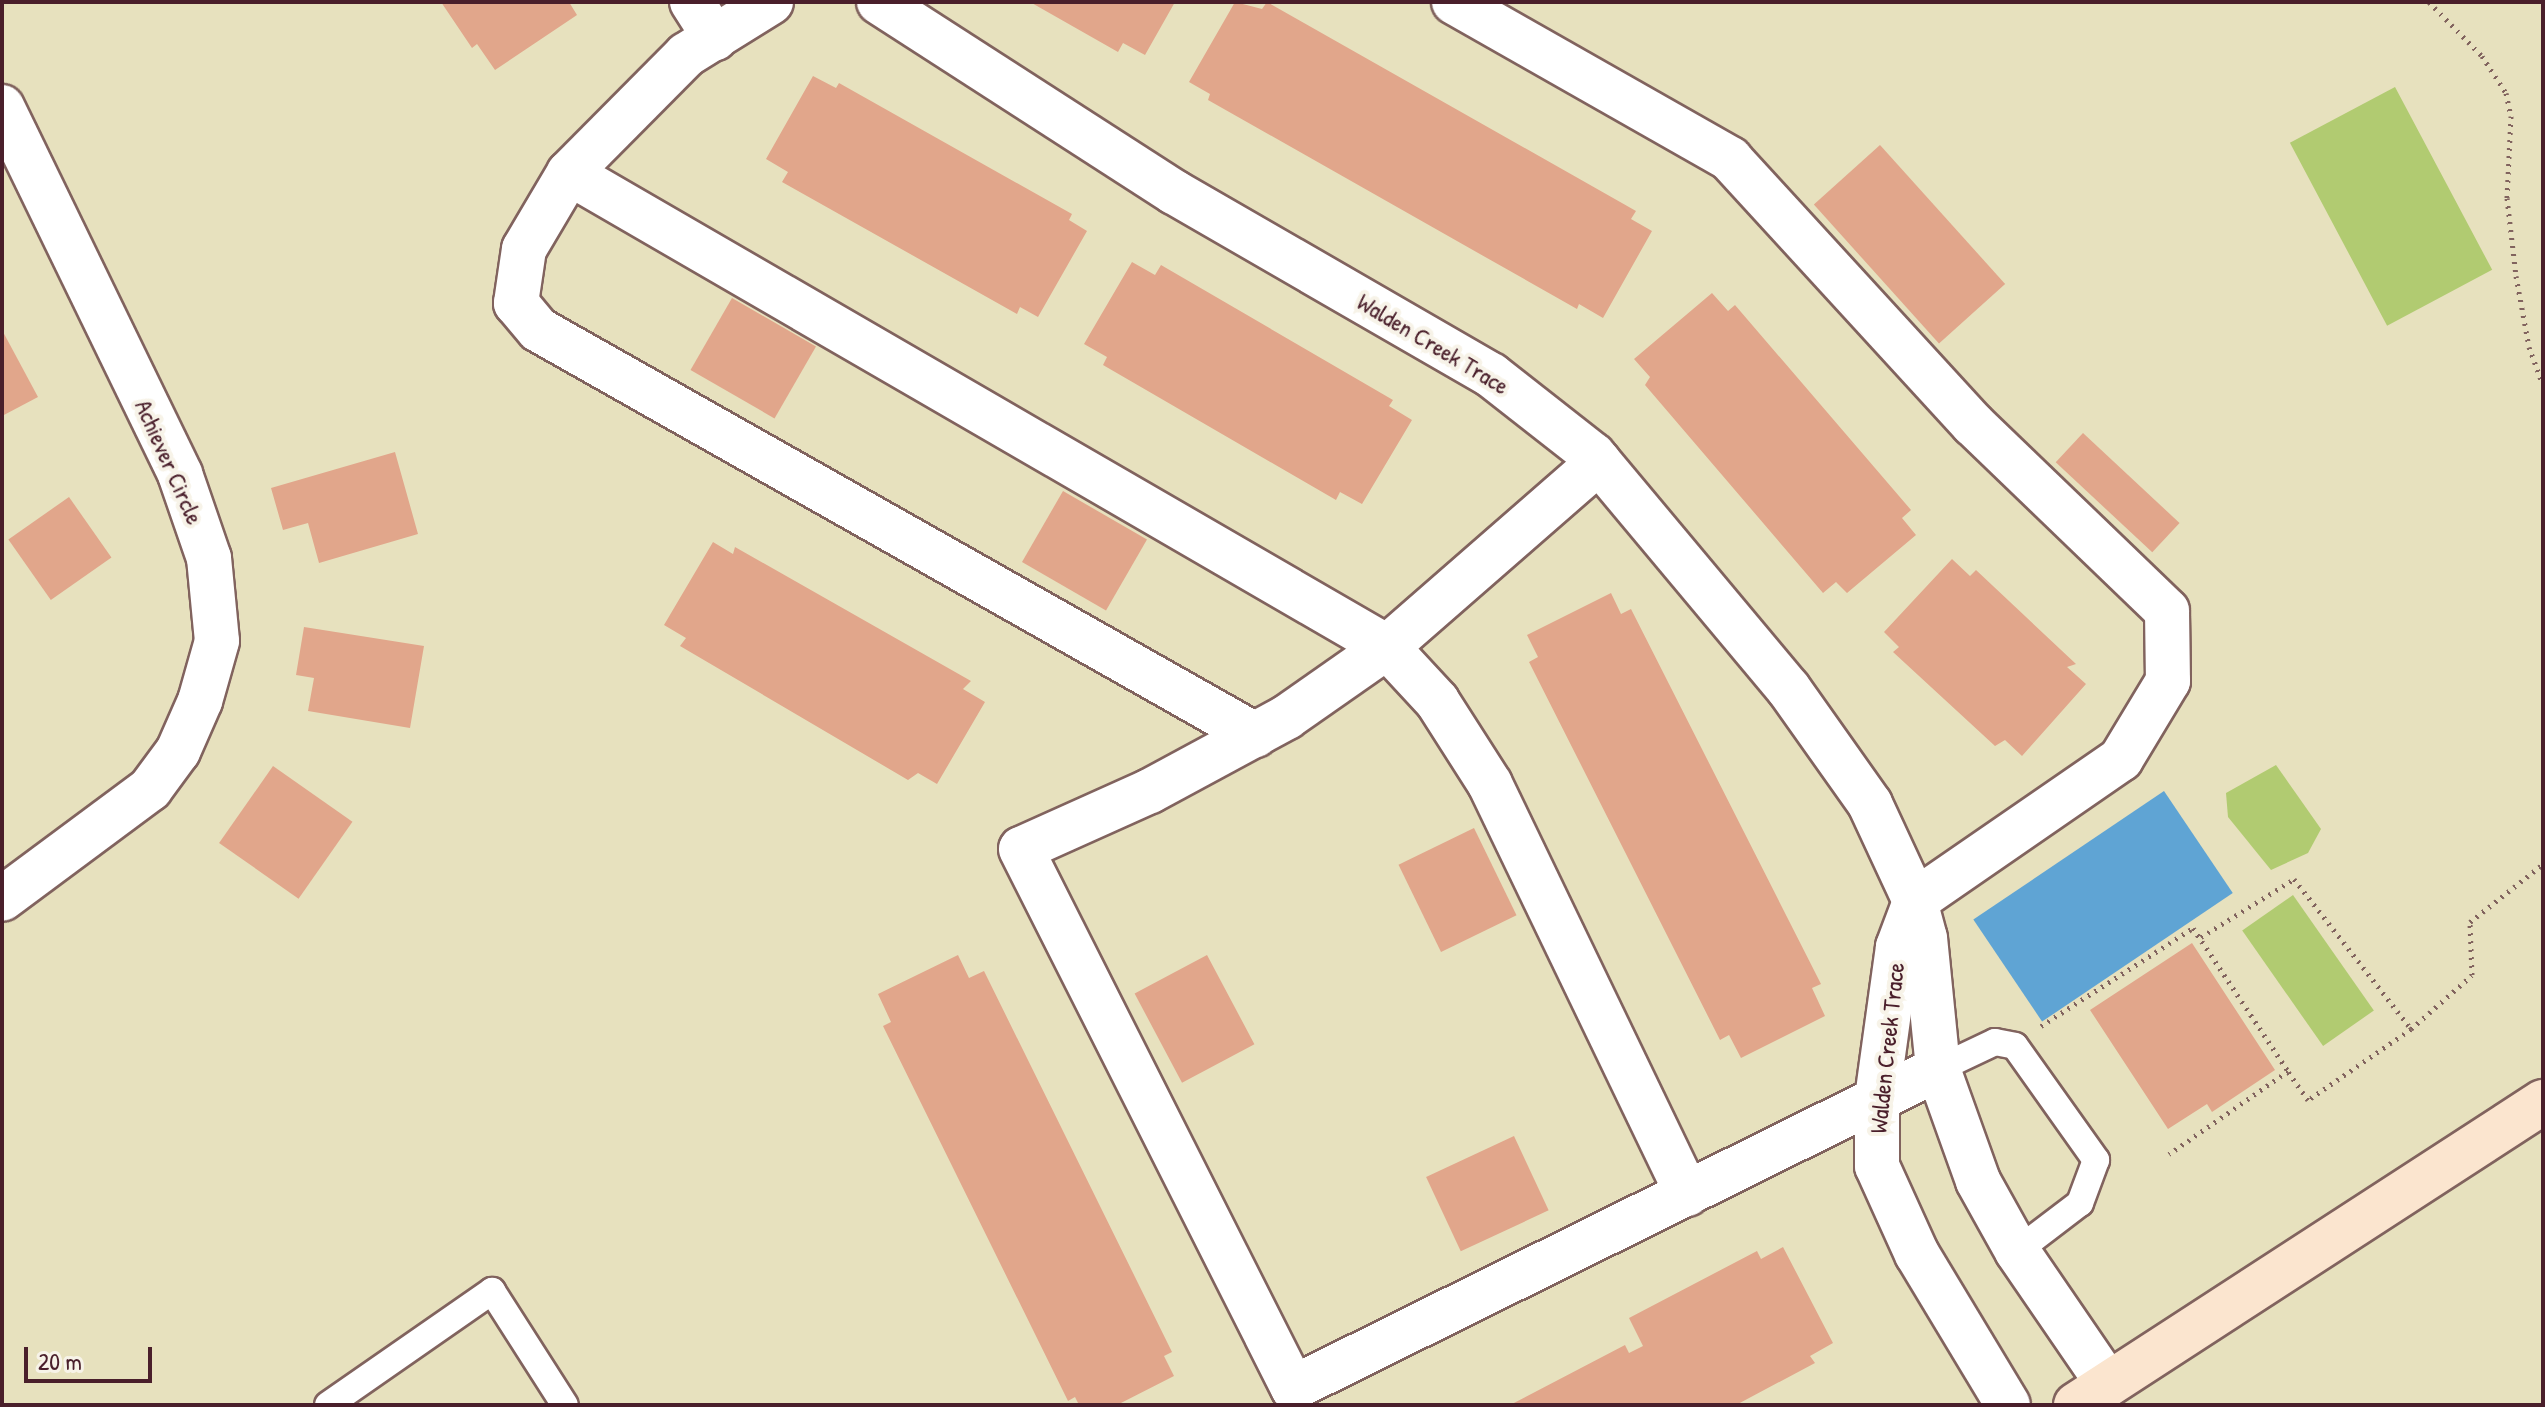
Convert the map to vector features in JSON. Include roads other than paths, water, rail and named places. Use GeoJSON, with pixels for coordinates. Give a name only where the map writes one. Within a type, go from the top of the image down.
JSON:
{"type":"FeatureCollection","features":[{"type":"Feature","properties":{"kind":"main road"},"geometry":{"type":"LineString","coordinates":[[2092,1394],[2543,1102]]}},
{"type":"Feature","properties":{"kind":"street"},"geometry":{"type":"LineString","coordinates":[[771,2],[704,20],[686,55],[569,173],[524,249],[516,303],[539,330],[1255,735]]}},
{"type":"Feature","properties":{"kind":"street","name":"Walden Creek Trace"},"geometry":{"type":"LineString","coordinates":[[879,2],[1174,192],[1491,375],[1599,462],[1788,688],[1870,804],[1915,901],[1925,938],[1938,1069],[1978,1181],[2092,1394]]}},
{"type":"Feature","properties":{"kind":"street"},"geometry":{"type":"LineString","coordinates":[[1454,2],[1730,159],[1973,424],[2167,611],[2168,681],[2121,759],[1915,901]]}},
{"type":"Feature","properties":{"kind":"street","name":"Achiever Circle"},"geometry":{"type":"LineString","coordinates":[[2,107],[180,474],[209,558],[217,641],[200,701],[178,751],[150,789],[2,899]]}},
{"type":"Feature","properties":{"kind":"street"},"geometry":{"type":"LineString","coordinates":[[569,173],[1387,647],[1437,701],[1490,784],[1687,1194]]}},
{"type":"Feature","properties":{"kind":"street"},"geometry":{"type":"LineString","coordinates":[[1599,462],[1387,647],[1255,735],[1150,791],[1021,849],[1293,1388],[1938,1069]]}},
{"type":"Feature","properties":{"kind":"street","name":"Walden Creek Trace"},"geometry":{"type":"LineString","coordinates":[[1915,901],[1898,947],[1877,1098],[1877,1166],[1917,1254],[2008,1405]]}},
{"type":"Feature","properties":{"kind":"lane"},"geometry":{"type":"LineString","coordinates":[[1938,1069],[1995,1042],[2015,1046],[2096,1160],[2080,1203],[2017,1251]]}},
{"type":"Feature","properties":{"kind":"lane"},"geometry":{"type":"LineString","coordinates":[[328,1405],[492,1291],[565,1405]]}},
{"type":"Feature","properties":{"kind":"water"},"geometry":{"type":"Polygon","coordinates":[[[2164,791],[2233,893],[2042,1022],[1973,920],[2164,791]]]}}]}
